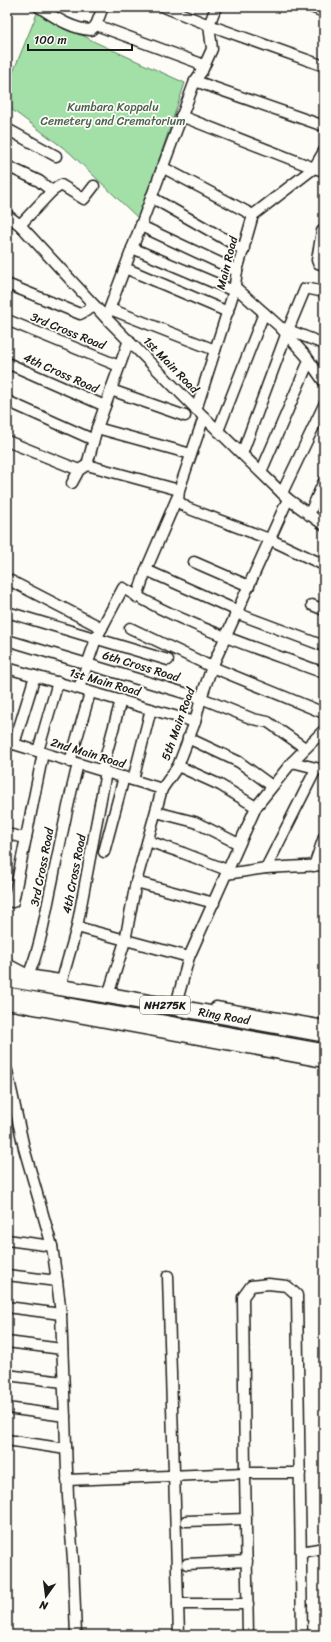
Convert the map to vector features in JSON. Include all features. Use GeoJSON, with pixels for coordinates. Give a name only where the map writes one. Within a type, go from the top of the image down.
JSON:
{"type":"FeatureCollection","features":[{"type":"Feature","properties":{"kind":"highway","name":"Ring Road"},"geometry":{"type":"LineString","coordinates":[[7,977],[14,980],[114,996],[324,1034]]}},
{"type":"Feature","properties":{"kind":"highway","name":"Ring Road"},"geometry":{"type":"LineString","coordinates":[[7,995],[324,1052]]}},
{"type":"Feature","properties":{"kind":"street"},"geometry":{"type":"LineString","coordinates":[[39,7],[64,22],[81,29],[91,30],[96,25],[103,7]]}},
{"type":"Feature","properties":{"kind":"street"},"geometry":{"type":"LineString","coordinates":[[164,7],[209,25],[324,66]]}},
{"type":"Feature","properties":{"kind":"street"},"geometry":{"type":"LineString","coordinates":[[215,350],[108,313],[181,116],[195,81],[202,71],[212,50],[209,25],[216,7]]}},
{"type":"Feature","properties":{"kind":"street"},"geometry":{"type":"LineString","coordinates":[[311,7],[324,12]]}},
{"type":"Feature","properties":{"kind":"street"},"geometry":{"type":"LineString","coordinates":[[96,25],[198,63],[202,71]]}},
{"type":"Feature","properties":{"kind":"street"},"geometry":{"type":"LineString","coordinates":[[195,81],[324,126]]}},
{"type":"Feature","properties":{"kind":"street"},"geometry":{"type":"LineString","coordinates":[[181,116],[324,171]]}},
{"type":"Feature","properties":{"kind":"street"},"geometry":{"type":"LineString","coordinates":[[7,129],[56,156]]}},
{"type":"Feature","properties":{"kind":"street"},"geometry":{"type":"LineString","coordinates":[[162,167],[253,215],[314,168],[324,151]]}},
{"type":"Feature","properties":{"kind":"street"},"geometry":{"type":"LineString","coordinates":[[7,166],[39,181],[52,191]]}},
{"type":"Feature","properties":{"kind":"street"},"geometry":{"type":"LineString","coordinates":[[20,225],[52,191],[61,185],[84,200],[94,186]]}},
{"type":"Feature","properties":{"kind":"street"},"geometry":{"type":"LineString","coordinates":[[151,197],[244,250]]}},
{"type":"Feature","properties":{"kind":"street","name":"1st Main Road"},"geometry":{"type":"LineString","coordinates":[[7,215],[20,225],[96,306],[108,313],[129,340],[196,410],[285,496],[324,526]]}},
{"type":"Feature","properties":{"kind":"street","name":"Main Road"},"geometry":{"type":"LineString","coordinates":[[196,410],[228,312],[253,215]]}},
{"type":"Feature","properties":{"kind":"street"},"geometry":{"type":"LineString","coordinates":[[141,226],[238,271]]}},
{"type":"Feature","properties":{"kind":"street"},"geometry":{"type":"LineString","coordinates":[[322,231],[316,260],[318,263],[324,265]]}},
{"type":"Feature","properties":{"kind":"street"},"geometry":{"type":"LineString","coordinates":[[132,248],[234,289],[284,330],[310,360],[324,382]]}},
{"type":"Feature","properties":{"kind":"street"},"geometry":{"type":"LineString","coordinates":[[125,268],[228,312]]}},
{"type":"Feature","properties":{"kind":"street"},"geometry":{"type":"LineString","coordinates":[[7,284],[80,314],[96,306]]}},
{"type":"Feature","properties":{"kind":"street"},"geometry":{"type":"LineString","coordinates":[[242,454],[284,330],[305,289],[324,292]]}},
{"type":"Feature","properties":{"kind":"street"},"geometry":{"type":"LineString","coordinates":[[218,431],[264,313]]}},
{"type":"Feature","properties":{"kind":"street","name":"3rd Cross Road"},"geometry":{"type":"LineString","coordinates":[[7,320],[120,366]]}},
{"type":"Feature","properties":{"kind":"street"},"geometry":{"type":"LineString","coordinates":[[284,330],[324,344]]}},
{"type":"Feature","properties":{"kind":"street"},"geometry":{"type":"LineString","coordinates":[[72,483],[83,467],[94,440],[129,340]]}},
{"type":"Feature","properties":{"kind":"street"},"geometry":{"type":"LineString","coordinates":[[261,472],[310,360]]}},
{"type":"Feature","properties":{"kind":"street","name":"4th Cross Road"},"geometry":{"type":"LineString","coordinates":[[7,363],[105,406]]}},
{"type":"Feature","properties":{"kind":"street"},"geometry":{"type":"LineString","coordinates":[[111,390],[185,416]]}},
{"type":"Feature","properties":{"kind":"street"},"geometry":{"type":"LineString","coordinates":[[7,401],[94,440]]}},
{"type":"Feature","properties":{"kind":"street","name":"5th Main Road"},"geometry":{"type":"LineString","coordinates":[[110,989],[125,941],[136,882],[162,789],[178,766],[195,722],[201,698],[212,667],[249,586],[324,405]]}},
{"type":"Feature","properties":{"kind":"street"},"geometry":{"type":"LineString","coordinates":[[137,597],[146,570],[178,494],[204,417]]}},
{"type":"Feature","properties":{"kind":"street"},"geometry":{"type":"LineString","coordinates":[[97,428],[191,454]]}},
{"type":"Feature","properties":{"kind":"street"},"geometry":{"type":"LineString","coordinates":[[7,442],[83,467],[178,494]]}},
{"type":"Feature","properties":{"kind":"street"},"geometry":{"type":"LineString","coordinates":[[309,515],[324,481]]}},
{"type":"Feature","properties":{"kind":"street"},"geometry":{"type":"LineString","coordinates":[[178,494],[178,502],[187,508],[269,539],[324,565]]}},
{"type":"Feature","properties":{"kind":"street"},"geometry":{"type":"LineString","coordinates":[[194,562],[249,586]]}},
{"type":"Feature","properties":{"kind":"street"},"geometry":{"type":"LineString","coordinates":[[146,570],[237,612],[324,646]]}},
{"type":"Feature","properties":{"kind":"street"},"geometry":{"type":"LineString","coordinates":[[7,579],[102,628]]}},
{"type":"Feature","properties":{"kind":"street"},"geometry":{"type":"LineString","coordinates":[[79,688],[96,639],[123,588],[137,597],[172,614],[226,637],[324,673]]}},
{"type":"Feature","properties":{"kind":"street"},"geometry":{"type":"LineString","coordinates":[[312,605],[324,610]]}},
{"type":"Feature","properties":{"kind":"street"},"geometry":{"type":"LineString","coordinates":[[7,612],[168,660]]}},
{"type":"Feature","properties":{"kind":"street"},"geometry":{"type":"LineString","coordinates":[[130,628],[212,667],[324,713]]}},
{"type":"Feature","properties":{"kind":"street","name":"6th Cross Road"},"geometry":{"type":"LineString","coordinates":[[7,640],[201,698],[253,719],[268,722],[304,748]]}},
{"type":"Feature","properties":{"kind":"street","name":"1st Main Road"},"geometry":{"type":"LineString","coordinates":[[7,669],[58,682],[90,693],[121,700],[195,722]]}},
{"type":"Feature","properties":{"kind":"street"},"geometry":{"type":"LineString","coordinates":[[11,743],[35,676]]}},
{"type":"Feature","properties":{"kind":"street"},"geometry":{"type":"LineString","coordinates":[[7,901],[13,902],[26,838],[40,752],[58,682]]}},
{"type":"Feature","properties":{"kind":"street","name":"3rd Cross Road"},"geometry":{"type":"LineString","coordinates":[[28,975],[32,966],[45,915],[74,763],[90,693]]}},
{"type":"Feature","properties":{"kind":"street","name":"4th Cross Road"},"geometry":{"type":"LineString","coordinates":[[62,980],[77,927],[104,771],[121,700]]}},
{"type":"Feature","properties":{"kind":"street"},"geometry":{"type":"LineString","coordinates":[[104,852],[151,709]]}},
{"type":"Feature","properties":{"kind":"street"},"geometry":{"type":"LineString","coordinates":[[177,1001],[189,957],[256,807],[304,748],[322,736]]}},
{"type":"Feature","properties":{"kind":"street"},"geometry":{"type":"LineString","coordinates":[[188,738],[239,762],[272,786]]}},
{"type":"Feature","properties":{"kind":"street","name":"2nd Main Road"},"geometry":{"type":"LineString","coordinates":[[11,743],[162,789]]}},
{"type":"Feature","properties":{"kind":"street"},"geometry":{"type":"LineString","coordinates":[[266,868],[320,770],[292,762]]}},
{"type":"Feature","properties":{"kind":"street"},"geometry":{"type":"LineString","coordinates":[[178,766],[220,785],[256,807]]}},
{"type":"Feature","properties":{"kind":"street"},"geometry":{"type":"LineString","coordinates":[[156,812],[195,822],[239,844]]}},
{"type":"Feature","properties":{"kind":"street"},"geometry":{"type":"LineString","coordinates":[[7,834],[26,838]]}},
{"type":"Feature","properties":{"kind":"street"},"geometry":{"type":"LineString","coordinates":[[148,841],[227,872],[319,865],[324,837]]}},
{"type":"Feature","properties":{"kind":"street"},"geometry":{"type":"LineString","coordinates":[[136,882],[214,903]]}},
{"type":"Feature","properties":{"kind":"street"},"geometry":{"type":"LineString","coordinates":[[77,927],[189,957]]}},
{"type":"Feature","properties":{"kind":"street"},"geometry":{"type":"LineString","coordinates":[[7,964],[28,975],[324,1026]]}},
{"type":"Feature","properties":{"kind":"street"},"geometry":{"type":"LineString","coordinates":[[7,1004],[324,1062]]}},
{"type":"Feature","properties":{"kind":"street"},"geometry":{"type":"LineString","coordinates":[[7,1071],[24,1148],[52,1246],[57,1280],[61,1314],[67,1480],[73,1559],[76,1635]]}},
{"type":"Feature","properties":{"kind":"street"},"geometry":{"type":"LineString","coordinates":[[7,1240],[52,1246]]}},
{"type":"Feature","properties":{"kind":"street"},"geometry":{"type":"LineString","coordinates":[[7,1275],[57,1280]]}},
{"type":"Feature","properties":{"kind":"street"},"geometry":{"type":"LineString","coordinates":[[168,1276],[179,1635]]}},
{"type":"Feature","properties":{"kind":"street"},"geometry":{"type":"LineString","coordinates":[[248,1635],[243,1297],[251,1286],[268,1284],[287,1286],[297,1295],[302,1635]]}},
{"type":"Feature","properties":{"kind":"street"},"geometry":{"type":"LineString","coordinates":[[7,1307],[61,1314]]}},
{"type":"Feature","properties":{"kind":"street"},"geometry":{"type":"LineString","coordinates":[[7,1342],[62,1349]]}},
{"type":"Feature","properties":{"kind":"street"},"geometry":{"type":"LineString","coordinates":[[7,1375],[63,1382]]}},
{"type":"Feature","properties":{"kind":"street"},"geometry":{"type":"LineString","coordinates":[[7,1408],[65,1416]]}},
{"type":"Feature","properties":{"kind":"street"},"geometry":{"type":"LineString","coordinates":[[7,1440],[66,1449]]}},
{"type":"Feature","properties":{"kind":"street"},"geometry":{"type":"LineString","coordinates":[[67,1480],[245,1473],[300,1473]]}},
{"type":"Feature","properties":{"kind":"street"},"geometry":{"type":"LineString","coordinates":[[186,1521],[246,1519]]}},
{"type":"Feature","properties":{"kind":"street"},"geometry":{"type":"LineString","coordinates":[[301,1552],[324,1548]]}},
{"type":"Feature","properties":{"kind":"street"},"geometry":{"type":"LineString","coordinates":[[187,1564],[247,1561]]}},
{"type":"Feature","properties":{"kind":"street"},"geometry":{"type":"LineString","coordinates":[[178,1604],[248,1604]]}},
{"type":"Feature","properties":{"kind":"green space","name":"Kumbara Koppalu Cemetery and Crematorium"},"geometry":{"type":"Polygon","coordinates":[[[38,11],[95,42],[185,83],[139,219],[69,152],[7,106],[7,87],[38,11]]]}}]}
